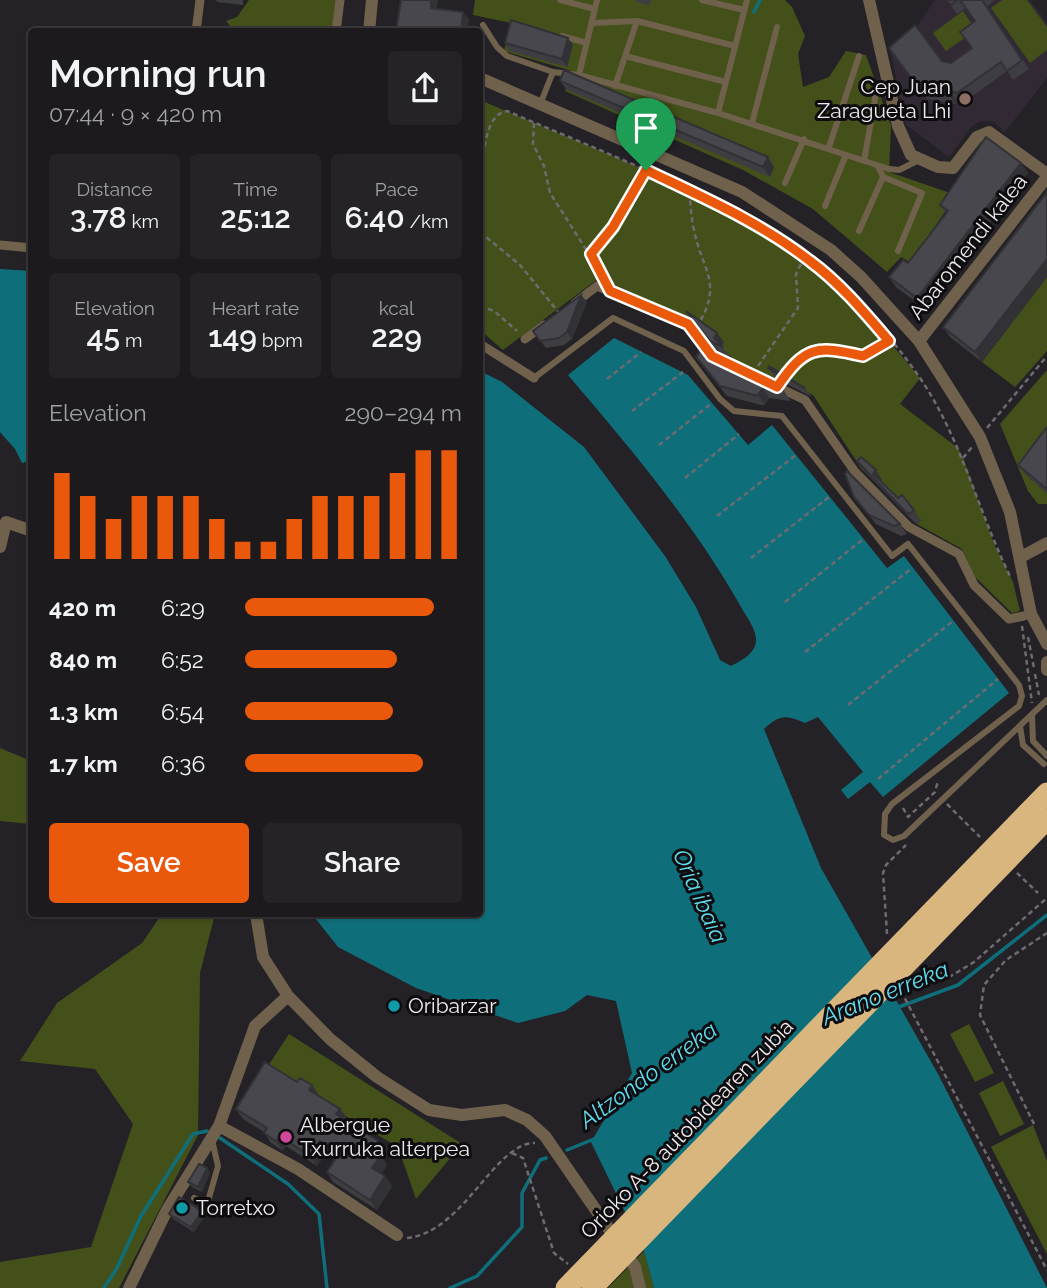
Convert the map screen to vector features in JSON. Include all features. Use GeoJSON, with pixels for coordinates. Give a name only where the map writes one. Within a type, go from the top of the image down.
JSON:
{"type":"FeatureCollection","features":[{"type":"Feature","properties":{"kind":"highway","name":"Orioko A-8 autobidearen zubia"},"geometry":{"type":"LineString","coordinates":[[570,1280],[1047,793]]}},
{"type":"Feature","properties":{"kind":"highway","name":"Orioko A-8 autobidearen zubia"},"geometry":{"type":"LineString","coordinates":[[592,1288],[1047,819]]}},
{"type":"Feature","properties":{"kind":"street"},"geometry":{"type":"LineString","coordinates":[[196,28],[200,0]]}},
{"type":"Feature","properties":{"kind":"street"},"geometry":{"type":"LineString","coordinates":[[337,28],[340,0]]}},
{"type":"Feature","properties":{"kind":"street"},"geometry":{"type":"LineString","coordinates":[[369,28],[372,0]]}},
{"type":"Feature","properties":{"kind":"street"},"geometry":{"type":"LineString","coordinates":[[869,0],[903,141],[911,155],[938,167],[953,168],[978,137],[989,132],[1047,176]]}},
{"type":"Feature","properties":{"kind":"street"},"geometry":{"type":"LineString","coordinates":[[483,79],[705,174],[783,217],[861,277],[919,341],[980,438],[1010,512],[1031,614],[1046,641]]}},
{"type":"Feature","properties":{"kind":"street","name":"Abaromendi kalea"},"geometry":{"type":"LineString","coordinates":[[919,341],[941,317],[1047,176]]}},
{"type":"Feature","properties":{"kind":"street"},"geometry":{"type":"LineString","coordinates":[[0,245],[28,248]]}},
{"type":"Feature","properties":{"kind":"street"},"geometry":{"type":"LineString","coordinates":[[569,307],[597,286],[610,291],[688,324],[712,356],[805,400],[855,472],[909,527],[954,549],[974,585],[1009,619],[1022,617]]}},
{"type":"Feature","properties":{"kind":"street"},"geometry":{"type":"LineString","coordinates":[[525,339],[559,314]]}},
{"type":"Feature","properties":{"kind":"street"},"geometry":{"type":"LineString","coordinates":[[483,346],[534,378]]}},
{"type":"Feature","properties":{"kind":"street"},"geometry":{"type":"LineString","coordinates":[[0,547],[6,522],[28,530]]}},
{"type":"Feature","properties":{"kind":"street"},"geometry":{"type":"LineString","coordinates":[[1021,556],[1047,544]]}},
{"type":"Feature","properties":{"kind":"street"},"geometry":{"type":"LineString","coordinates":[[1047,662],[1047,670]]}},
{"type":"Feature","properties":{"kind":"street"},"geometry":{"type":"LineString","coordinates":[[256,917],[263,957],[288,996],[330,1039],[377,1077],[429,1110],[462,1115],[505,1110],[527,1120],[549,1142],[635,1266],[640,1288]]}},
{"type":"Feature","properties":{"kind":"street"},"geometry":{"type":"LineString","coordinates":[[129,1288],[167,1210],[219,1125],[255,1026],[288,996]]}},
{"type":"Feature","properties":{"kind":"street"},"geometry":{"type":"LineString","coordinates":[[219,1125],[246,1138],[397,1235]]}},
{"type":"Feature","properties":{"kind":"lane"},"geometry":{"type":"LineString","coordinates":[[560,0],[595,9]]}},
{"type":"Feature","properties":{"kind":"lane"},"geometry":{"type":"LineString","coordinates":[[579,75],[597,0]]}},
{"type":"Feature","properties":{"kind":"lane"},"geometry":{"type":"LineString","coordinates":[[702,0],[744,10]]}},
{"type":"Feature","properties":{"kind":"lane"},"geometry":{"type":"LineString","coordinates":[[718,113],[747,0]]}},
{"type":"Feature","properties":{"kind":"lane"},"geometry":{"type":"LineString","coordinates":[[592,23],[637,21],[735,46]]}},
{"type":"Feature","properties":{"kind":"lane"},"geometry":{"type":"LineString","coordinates":[[615,86],[637,21]]}},
{"type":"Feature","properties":{"kind":"lane"},"geometry":{"type":"LineString","coordinates":[[483,25],[497,47],[507,56],[553,72],[579,75],[718,113],[829,147],[878,166],[899,170],[920,159]]}},
{"type":"Feature","properties":{"kind":"lane"},"geometry":{"type":"LineString","coordinates":[[752,123],[776,27]]}},
{"type":"Feature","properties":{"kind":"lane"},"geometry":{"type":"LineString","coordinates":[[550,33],[587,43]]}},
{"type":"Feature","properties":{"kind":"lane"},"geometry":{"type":"LineString","coordinates":[[625,56],[726,82]]}},
{"type":"Feature","properties":{"kind":"lane"},"geometry":{"type":"LineString","coordinates":[[829,147],[859,56]]}},
{"type":"Feature","properties":{"kind":"lane"},"geometry":{"type":"LineString","coordinates":[[541,102],[553,72]]}},
{"type":"Feature","properties":{"kind":"lane"},"geometry":{"type":"LineString","coordinates":[[864,161],[876,93]]}},
{"type":"Feature","properties":{"kind":"lane"},"geometry":{"type":"LineString","coordinates":[[785,183],[804,139]]}},
{"type":"Feature","properties":{"kind":"lane"},"geometry":{"type":"LineString","coordinates":[[825,206],[846,155]]}},
{"type":"Feature","properties":{"kind":"lane"},"geometry":{"type":"LineString","coordinates":[[878,166],[883,177],[922,193],[898,251]]}},
{"type":"Feature","properties":{"kind":"lane"},"geometry":{"type":"LineString","coordinates":[[859,231],[883,177]]}},
{"type":"Feature","properties":{"kind":"lane"},"geometry":{"type":"LineString","coordinates":[[534,378],[613,317],[684,351],[720,399],[734,411],[782,416],[892,556],[908,544],[1019,685],[1022,696],[1020,706],[892,804],[885,814],[884,835],[893,840],[904,836],[1047,700]]}},
{"type":"Feature","properties":{"kind":"lane"},"geometry":{"type":"LineString","coordinates":[[1035,712],[1031,729],[1033,741],[1046,760]]}},
{"type":"Feature","properties":{"kind":"lane"},"geometry":{"type":"LineString","coordinates":[[1020,726],[1023,745],[1046,760]]}},
{"type":"Feature","properties":{"kind":"lane"},"geometry":{"type":"LineString","coordinates":[[194,1198],[207,1205],[218,1166],[211,1138]]}},
{"type":"Feature","properties":{"kind":"path"},"geometry":{"type":"LineString","coordinates":[[483,167],[495,116],[507,111],[689,191],[757,225],[804,257],[863,310],[920,378],[963,458],[994,544],[1013,582]]}},
{"type":"Feature","properties":{"kind":"path"},"geometry":{"type":"LineString","coordinates":[[534,122],[531,133],[533,144],[544,166],[550,193],[591,254],[610,291]]}},
{"type":"Feature","properties":{"kind":"path"},"geometry":{"type":"LineString","coordinates":[[591,254],[613,227],[646,170]]}},
{"type":"Feature","properties":{"kind":"path"},"geometry":{"type":"LineString","coordinates":[[689,191],[694,232],[712,284],[709,306],[693,332]]}},
{"type":"Feature","properties":{"kind":"path"},"geometry":{"type":"LineString","coordinates":[[483,234],[520,265],[559,314]]}},
{"type":"Feature","properties":{"kind":"path"},"geometry":{"type":"LineString","coordinates":[[752,375],[798,308],[796,274],[804,257]]}},
{"type":"Feature","properties":{"kind":"path"},"geometry":{"type":"LineString","coordinates":[[483,307],[494,311],[525,339]]}},
{"type":"Feature","properties":{"kind":"path"},"geometry":{"type":"LineString","coordinates":[[777,387],[796,360],[808,352],[827,348],[863,356],[889,341]]}},
{"type":"Feature","properties":{"kind":"path"},"geometry":{"type":"LineString","coordinates":[[607,379],[641,352]]}},
{"type":"Feature","properties":{"kind":"path"},"geometry":{"type":"LineString","coordinates":[[963,458],[1047,356]]}},
{"type":"Feature","properties":{"kind":"path"},"geometry":{"type":"LineString","coordinates":[[632,411],[683,372]]}},
{"type":"Feature","properties":{"kind":"path"},"geometry":{"type":"LineString","coordinates":[[659,445],[712,403]]}},
{"type":"Feature","properties":{"kind":"path"},"geometry":{"type":"LineString","coordinates":[[685,478],[738,434]]}},
{"type":"Feature","properties":{"kind":"path"},"geometry":{"type":"LineString","coordinates":[[717,516],[796,455]]}},
{"type":"Feature","properties":{"kind":"path"},"geometry":{"type":"LineString","coordinates":[[751,558],[829,497]]}},
{"type":"Feature","properties":{"kind":"path"},"geometry":{"type":"LineString","coordinates":[[785,602],[862,540]]}},
{"type":"Feature","properties":{"kind":"path"},"geometry":{"type":"LineString","coordinates":[[806,652],[912,568]]}},
{"type":"Feature","properties":{"kind":"path"},"geometry":{"type":"LineString","coordinates":[[1022,617],[1035,712]]}},
{"type":"Feature","properties":{"kind":"path"},"geometry":{"type":"LineString","coordinates":[[848,705],[953,621]]}},
{"type":"Feature","properties":{"kind":"path"},"geometry":{"type":"LineString","coordinates":[[878,779],[998,679]]}},
{"type":"Feature","properties":{"kind":"path"},"geometry":{"type":"LineString","coordinates":[[911,801],[902,809],[908,817],[936,792]]}},
{"type":"Feature","properties":{"kind":"path"},"geometry":{"type":"LineString","coordinates":[[940,811],[947,804]]}},
{"type":"Feature","properties":{"kind":"path"},"geometry":{"type":"LineString","coordinates":[[887,942],[883,873],[886,865],[909,842]]}},
{"type":"Feature","properties":{"kind":"path"},"geometry":{"type":"LineString","coordinates":[[921,967],[951,976],[974,961],[1047,898]]}},
{"type":"Feature","properties":{"kind":"path"},"geometry":{"type":"LineString","coordinates":[[1034,1124],[980,1015],[984,985],[1006,960],[1047,933]]}},
{"type":"Feature","properties":{"kind":"path"},"geometry":{"type":"LineString","coordinates":[[903,996],[1047,1270]]}},
{"type":"Feature","properties":{"kind":"path"},"geometry":{"type":"LineString","coordinates":[[397,1235],[410,1238],[419,1236],[456,1213],[505,1156],[528,1143],[549,1142]]}},
{"type":"Feature","properties":{"kind":"path"},"geometry":{"type":"LineString","coordinates":[[512,1153],[523,1158],[530,1171],[554,1253],[570,1280]]}},
{"type":"Feature","properties":{"kind":"shaded area","name":"Cep Juan Zaragueta Lhi"},"geometry":{"type":"Polygon","coordinates":[[[935,0],[1030,0],[1047,23],[1047,78],[1005,132],[994,122],[981,121],[972,126],[949,157],[906,125],[890,49],[913,32],[935,0]]]}},
{"type":"Feature","properties":{"kind":"green space"},"geometry":{"type":"Polygon","coordinates":[[[249,0],[338,0],[333,28],[232,28],[226,21],[237,17],[249,0]]]}},
{"type":"Feature","properties":{"kind":"green space"},"geometry":{"type":"Polygon","coordinates":[[[475,0],[785,0],[792,7],[805,36],[798,54],[803,87],[829,77],[846,51],[866,55],[891,126],[889,172],[956,195],[911,263],[901,257],[887,272],[813,209],[743,170],[565,91],[572,71],[504,51],[511,23],[473,15],[475,0]]]}},
{"type":"Feature","properties":{"kind":"green space"},"geometry":{"type":"Polygon","coordinates":[[[1002,0],[1027,0],[1047,27],[1047,50],[1030,63],[991,8],[1002,0]]]}},
{"type":"Feature","properties":{"kind":"green space"},"geometry":{"type":"Polygon","coordinates":[[[963,11],[976,30],[946,51],[933,33],[963,11]]]}},
{"type":"Feature","properties":{"kind":"green space"},"geometry":{"type":"Polygon","coordinates":[[[483,101],[646,170],[757,225],[810,261],[863,310],[920,378],[900,404],[958,448],[994,544],[1013,582],[1020,611],[1012,613],[974,576],[962,549],[917,524],[921,520],[905,508],[867,467],[863,471],[813,395],[777,376],[773,382],[745,368],[720,348],[724,342],[692,320],[599,278],[503,350],[483,333],[483,101]]]}},
{"type":"Feature","properties":{"kind":"green space"},"geometry":{"type":"Polygon","coordinates":[[[1047,277],[1047,351],[1015,387],[982,362],[1047,277]]]}},
{"type":"Feature","properties":{"kind":"green space"},"geometry":{"type":"Polygon","coordinates":[[[1047,370],[1047,446],[1025,474],[1047,493],[1047,504],[1038,504],[1028,491],[1000,424],[1047,370]]]}},
{"type":"Feature","properties":{"kind":"green space"},"geometry":{"type":"Polygon","coordinates":[[[0,748],[28,760],[28,824],[0,821],[0,748]]]}},
{"type":"Feature","properties":{"kind":"green space"},"geometry":{"type":"Polygon","coordinates":[[[160,917],[214,917],[200,973],[198,1135],[119,1288],[0,1288],[0,1262],[91,1247],[133,1124],[95,1069],[20,1061],[57,1003],[142,943],[160,917]]]}},
{"type":"Feature","properties":{"kind":"green space"},"geometry":{"type":"Polygon","coordinates":[[[969,1024],[994,1073],[975,1082],[950,1034],[969,1024]]]}},
{"type":"Feature","properties":{"kind":"green space"},"geometry":{"type":"Polygon","coordinates":[[[289,1034],[462,1144],[416,1199],[398,1147],[266,1069],[289,1034]]]}},
{"type":"Feature","properties":{"kind":"green space"},"geometry":{"type":"Polygon","coordinates":[[[1003,1081],[1024,1124],[1000,1136],[979,1093],[1003,1081]]]}},
{"type":"Feature","properties":{"kind":"green space"},"geometry":{"type":"Polygon","coordinates":[[[1033,1125],[1047,1161],[1047,1254],[991,1147],[1033,1125]]]}},
{"type":"Feature","properties":{"kind":"green space"},"geometry":{"type":"Polygon","coordinates":[[[644,1251],[654,1288],[608,1288],[644,1251]]]}},
{"type":"Feature","properties":{"kind":"water"},"geometry":{"type":"Polygon","coordinates":[[[0,269],[28,271],[28,461],[22,463],[15,449],[0,432],[0,269]]]}},
{"type":"Feature","properties":{"kind":"water","name":"Oria ibaia"},"geometry":{"type":"Polygon","coordinates":[[[614,338],[688,375],[748,445],[772,425],[887,568],[904,556],[1009,693],[883,797],[870,782],[848,799],[841,790],[863,772],[818,717],[805,723],[783,717],[764,729],[821,868],[938,1074],[1047,1288],[654,1288],[644,1251],[591,1142],[632,1073],[616,1001],[587,995],[565,1011],[518,1023],[416,988],[338,947],[314,917],[483,917],[483,372],[502,382],[584,447],[665,556],[696,607],[720,660],[731,666],[747,656],[755,646],[753,628],[703,545],[638,459],[568,375],[614,338]]]}},
{"type":"Feature","properties":{"kind":"building"},"geometry":{"type":"Polygon","coordinates":[[[401,0],[431,0],[431,8],[463,12],[461,28],[397,28],[401,0]]]}},
{"type":"Feature","properties":{"kind":"building"},"geometry":{"type":"Polygon","coordinates":[[[960,0],[982,0],[1022,60],[1007,71],[1001,62],[957,93],[950,91],[949,95],[920,90],[889,48],[915,25],[942,61],[951,63],[972,48],[960,32],[975,21],[960,0]]]}},
{"type":"Feature","properties":{"kind":"building"},"geometry":{"type":"Polygon","coordinates":[[[511,20],[568,38],[562,59],[505,43],[511,20]]]}},
{"type":"Feature","properties":{"kind":"building"},"geometry":{"type":"Polygon","coordinates":[[[564,70],[768,157],[763,167],[560,81],[564,70]]]}},
{"type":"Feature","properties":{"kind":"building"},"geometry":{"type":"Polygon","coordinates":[[[986,137],[1021,163],[917,298],[889,277],[903,260],[908,263],[948,211],[940,205],[986,137]]]}},
{"type":"Feature","properties":{"kind":"building"},"geometry":{"type":"Polygon","coordinates":[[[1047,192],[1047,259],[975,352],[943,327],[1047,192]]]}},
{"type":"Feature","properties":{"kind":"building"},"geometry":{"type":"Polygon","coordinates":[[[581,295],[567,332],[559,338],[540,341],[533,331],[581,295]]]}},
{"type":"Feature","properties":{"kind":"building"},"geometry":{"type":"Polygon","coordinates":[[[686,311],[717,333],[714,338],[723,347],[710,341],[686,311]]]}},
{"type":"Feature","properties":{"kind":"building"},"geometry":{"type":"Polygon","coordinates":[[[700,351],[784,391],[763,388],[758,395],[754,395],[720,386],[696,357],[700,351]]]}},
{"type":"Feature","properties":{"kind":"building"},"geometry":{"type":"Polygon","coordinates":[[[769,366],[805,388],[768,368],[769,366]]]}},
{"type":"Feature","properties":{"kind":"building"},"geometry":{"type":"Polygon","coordinates":[[[1047,427],[1047,489],[1018,465],[1047,427]]]}},
{"type":"Feature","properties":{"kind":"building"},"geometry":{"type":"Polygon","coordinates":[[[861,457],[876,470],[873,474],[898,498],[902,495],[914,510],[910,514],[857,461],[861,457]]]}},
{"type":"Feature","properties":{"kind":"building"},"geometry":{"type":"Polygon","coordinates":[[[847,471],[900,524],[894,526],[869,515],[854,497],[845,474],[847,471]]]}},
{"type":"Feature","properties":{"kind":"building"},"geometry":{"type":"Polygon","coordinates":[[[265,1062],[297,1082],[300,1078],[312,1085],[309,1090],[340,1109],[336,1114],[378,1141],[373,1150],[381,1155],[372,1168],[385,1176],[370,1200],[327,1172],[339,1153],[320,1141],[310,1156],[280,1136],[276,1141],[264,1133],[267,1128],[236,1109],[265,1062]]]}},
{"type":"Feature","properties":{"kind":"building"},"geometry":{"type":"Polygon","coordinates":[[[199,1164],[207,1168],[198,1187],[188,1182],[199,1164]]]}},
{"type":"Feature","properties":{"kind":"building","name":"Torretxo"},"geometry":{"type":"Polygon","coordinates":[[[179,1197],[202,1211],[191,1227],[169,1214],[179,1197]]]}},
{"type":"Feature","properties":{"kind":"waterway"},"geometry":{"type":"LineString","coordinates":[[754,12],[760,0]]}},
{"type":"Feature","properties":{"kind":"waterway","name":"Arano erreka"},"geometry":{"type":"LineString","coordinates":[[896,1008],[958,985],[1047,915]]}},
{"type":"Feature","properties":{"kind":"waterway","name":"Altzondo erreka"},"geometry":{"type":"LineString","coordinates":[[104,1288],[117,1268],[141,1216],[193,1134],[207,1131]]}},
{"type":"Feature","properties":{"kind":"waterway","name":"Altzondo erreka"},"geometry":{"type":"LineString","coordinates":[[220,1138],[288,1184],[319,1214],[327,1288]]}},
{"type":"Feature","properties":{"kind":"waterway","name":"Altzondo erreka"},"geometry":{"type":"LineString","coordinates":[[567,1150],[594,1139]]}},
{"type":"Feature","properties":{"kind":"waterway","name":"Altzondo erreka"},"geometry":{"type":"LineString","coordinates":[[450,1288],[477,1276],[522,1227],[522,1193],[540,1160],[546,1158]]}},
{"type":"Feature","properties":{"kind":"place","name":"Cep Juan Zaragueta Lhi"},"geometry":{"type":"Point","coordinates":[965,99]}},
{"type":"Feature","properties":{"kind":"place","name":"Oribarzar"},"geometry":{"type":"Point","coordinates":[394,1006]}},
{"type":"Feature","properties":{"kind":"place","name":"Albergue Txurruka alterpea"},"geometry":{"type":"Point","coordinates":[286,1137]}},
{"type":"Feature","properties":{"kind":"place","name":"Torretxo"},"geometry":{"type":"Point","coordinates":[182,1208]}},
{"type":"Feature","properties":{"kind":"route"},"geometry":{"type":"LineString","coordinates":[[646,170],[757,225],[810,261],[863,310],[889,341],[863,356],[827,348],[808,352],[796,360],[777,387],[712,356],[688,324],[610,291],[591,254],[613,227],[646,170]]}}]}
